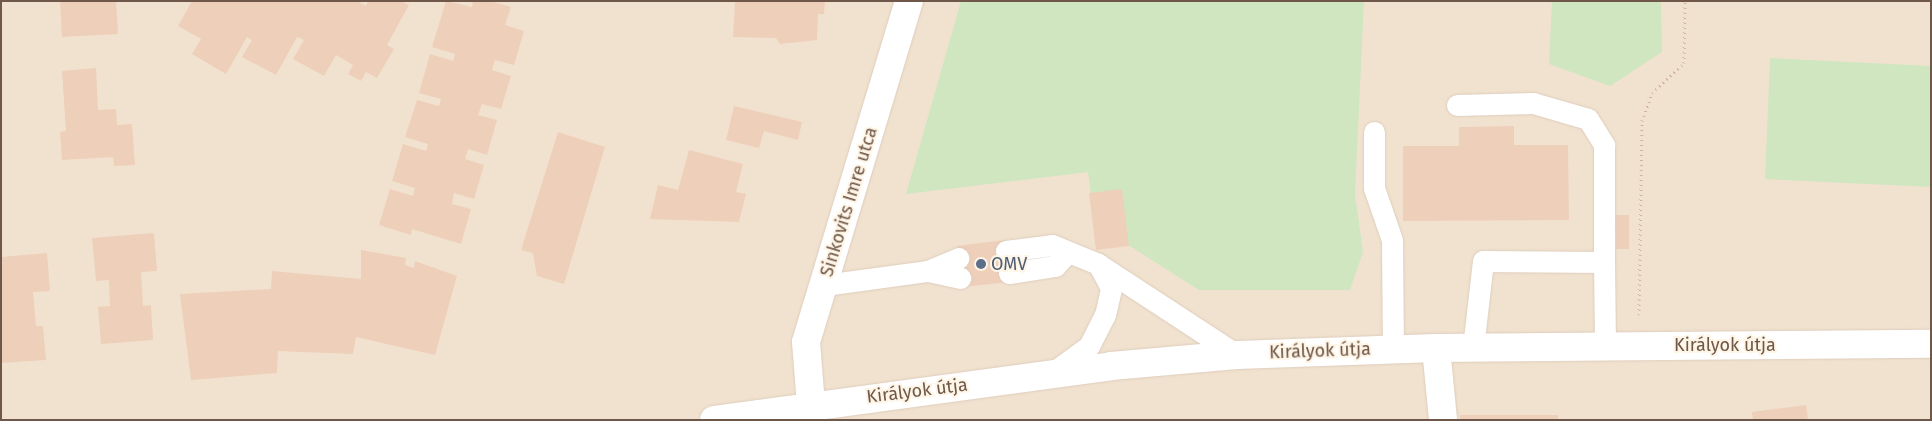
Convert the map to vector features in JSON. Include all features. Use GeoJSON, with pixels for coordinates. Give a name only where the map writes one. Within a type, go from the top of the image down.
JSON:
{"type":"FeatureCollection","features":[{"type":"Feature","properties":{"kind":"street","name":"Sinkovits Imre utca"},"geometry":{"type":"LineString","coordinates":[[811,405],[806,342],[909,1]]}},
{"type":"Feature","properties":{"kind":"street","name":"Királyok útja"},"geometry":{"type":"LineString","coordinates":[[714,420],[753,417],[811,405],[1050,374],[1237,355],[1436,348],[1931,344]]}},
{"type":"Feature","properties":{"kind":"street"},"geometry":{"type":"LineString","coordinates":[[1436,348],[1443,420]]}},
{"type":"Feature","properties":{"kind":"lane"},"geometry":{"type":"LineString","coordinates":[[1457,105],[1533,103],[1588,119],[1604,145],[1605,346]]}},
{"type":"Feature","properties":{"kind":"lane"},"geometry":{"type":"LineString","coordinates":[[1374,132],[1374,188],[1392,240],[1393,349]]}},
{"type":"Feature","properties":{"kind":"lane"},"geometry":{"type":"LineString","coordinates":[[1006,251],[1052,245],[1098,264],[1237,355]]}},
{"type":"Feature","properties":{"kind":"lane"},"geometry":{"type":"LineString","coordinates":[[1009,273],[1055,266],[1068,252]]}},
{"type":"Feature","properties":{"kind":"lane"},"geometry":{"type":"LineString","coordinates":[[824,285],[928,271],[958,258]]}},
{"type":"Feature","properties":{"kind":"lane"},"geometry":{"type":"LineString","coordinates":[[1473,348],[1483,261],[1604,262]]}},
{"type":"Feature","properties":{"kind":"lane"},"geometry":{"type":"LineString","coordinates":[[1050,374],[1089,346],[1105,315],[1111,288],[1098,264]]}},
{"type":"Feature","properties":{"kind":"lane"},"geometry":{"type":"LineString","coordinates":[[928,271],[960,278]]}},
{"type":"Feature","properties":{"kind":"path"},"geometry":{"type":"LineString","coordinates":[[1638,345],[1642,121],[1652,93],[1684,63],[1686,1]]}},
{"type":"Feature","properties":{"kind":"shaded area"},"geometry":{"type":"Polygon","coordinates":[[[1,1],[1931,1],[1931,420],[1,420],[1,1]]]}},
{"type":"Feature","properties":{"kind":"green space"},"geometry":{"type":"Polygon","coordinates":[[[961,1],[1364,1],[1355,194],[1363,252],[1350,290],[1199,290],[1095,224],[1088,172],[906,194],[961,1]]]}},
{"type":"Feature","properties":{"kind":"green space"},"geometry":{"type":"Polygon","coordinates":[[[1552,1],[1661,1],[1662,52],[1610,86],[1549,64],[1552,1]]]}},
{"type":"Feature","properties":{"kind":"green space"},"geometry":{"type":"Polygon","coordinates":[[[1770,58],[1931,66],[1931,187],[1765,179],[1770,58]]]}},
{"type":"Feature","properties":{"kind":"building"},"geometry":{"type":"Polygon","coordinates":[[[60,1],[116,1],[118,34],[62,37],[60,1]]]}},
{"type":"Feature","properties":{"kind":"building"},"geometry":{"type":"Polygon","coordinates":[[[192,1],[358,1],[366,6],[368,1],[401,1],[409,5],[387,45],[394,49],[377,78],[366,72],[361,81],[348,74],[353,65],[336,55],[324,76],[293,59],[304,40],[297,37],[276,75],[242,57],[252,40],[247,37],[226,74],[192,54],[201,39],[178,26],[192,1]]]}},
{"type":"Feature","properties":{"kind":"building"},"geometry":{"type":"Polygon","coordinates":[[[446,1],[472,7],[473,1],[490,1],[511,7],[505,25],[524,31],[514,65],[495,60],[492,70],[511,76],[501,109],[482,104],[478,115],[497,120],[487,155],[468,149],[465,159],[484,165],[474,199],[454,193],[452,204],[471,209],[461,244],[412,229],[411,235],[379,225],[390,189],[413,196],[415,188],[392,181],[403,144],[426,151],[428,144],[405,137],[417,100],[439,106],[441,99],[419,93],[430,54],[453,61],[455,54],[432,47],[446,1]]]}},
{"type":"Feature","properties":{"kind":"building"},"geometry":{"type":"Polygon","coordinates":[[[735,1],[825,1],[824,14],[818,14],[817,40],[780,44],[776,38],[733,37],[735,1]]]}},
{"type":"Feature","properties":{"kind":"building"},"geometry":{"type":"Polygon","coordinates":[[[96,68],[98,110],[116,109],[117,125],[132,124],[135,165],[114,166],[113,157],[62,160],[60,132],[66,131],[62,71],[96,68]]]}},
{"type":"Feature","properties":{"kind":"building"},"geometry":{"type":"Polygon","coordinates":[[[734,106],[802,122],[798,140],[764,131],[759,148],[726,140],[734,106]]]}},
{"type":"Feature","properties":{"kind":"building"},"geometry":{"type":"Polygon","coordinates":[[[1514,126],[1514,145],[1568,145],[1569,220],[1403,221],[1403,146],[1459,146],[1459,127],[1514,126]]]}},
{"type":"Feature","properties":{"kind":"building"},"geometry":{"type":"Polygon","coordinates":[[[558,132],[605,147],[564,284],[537,276],[533,253],[521,250],[558,132]]]}},
{"type":"Feature","properties":{"kind":"building"},"geometry":{"type":"Polygon","coordinates":[[[689,150],[743,164],[736,192],[746,194],[739,222],[650,219],[658,185],[678,190],[689,150]]]}},
{"type":"Feature","properties":{"kind":"building"},"geometry":{"type":"Polygon","coordinates":[[[1122,189],[1129,246],[1096,250],[1089,193],[1122,189]]]}},
{"type":"Feature","properties":{"kind":"building"},"geometry":{"type":"Polygon","coordinates":[[[1615,215],[1629,215],[1629,249],[1616,249],[1615,215]]]}},
{"type":"Feature","properties":{"kind":"building"},"geometry":{"type":"Polygon","coordinates":[[[154,233],[157,271],[141,272],[143,306],[151,305],[153,340],[101,344],[98,307],[110,306],[109,280],[96,281],[92,238],[154,233]]]}},
{"type":"Feature","properties":{"kind":"building"},"geometry":{"type":"Polygon","coordinates":[[[1005,240],[1010,282],[962,287],[957,246],[1005,240]]]}},
{"type":"Feature","properties":{"kind":"building"},"geometry":{"type":"Polygon","coordinates":[[[361,250],[406,258],[405,265],[414,268],[415,261],[457,276],[435,355],[356,337],[353,354],[278,351],[277,373],[191,380],[180,294],[271,289],[272,271],[361,279],[361,250]]]}},
{"type":"Feature","properties":{"kind":"building"},"geometry":{"type":"Polygon","coordinates":[[[47,253],[50,291],[33,292],[36,326],[43,326],[46,360],[1,363],[1,257],[47,253]]]}},
{"type":"Feature","properties":{"kind":"building"},"geometry":{"type":"Polygon","coordinates":[[[1806,405],[1808,420],[1753,420],[1752,412],[1806,405]]]}},
{"type":"Feature","properties":{"kind":"building"},"geometry":{"type":"Polygon","coordinates":[[[1460,415],[1558,415],[1558,420],[1460,420],[1460,415]]]}},
{"type":"Feature","properties":{"kind":"place","name":"OMV"},"geometry":{"type":"Point","coordinates":[981,264]}}]}
